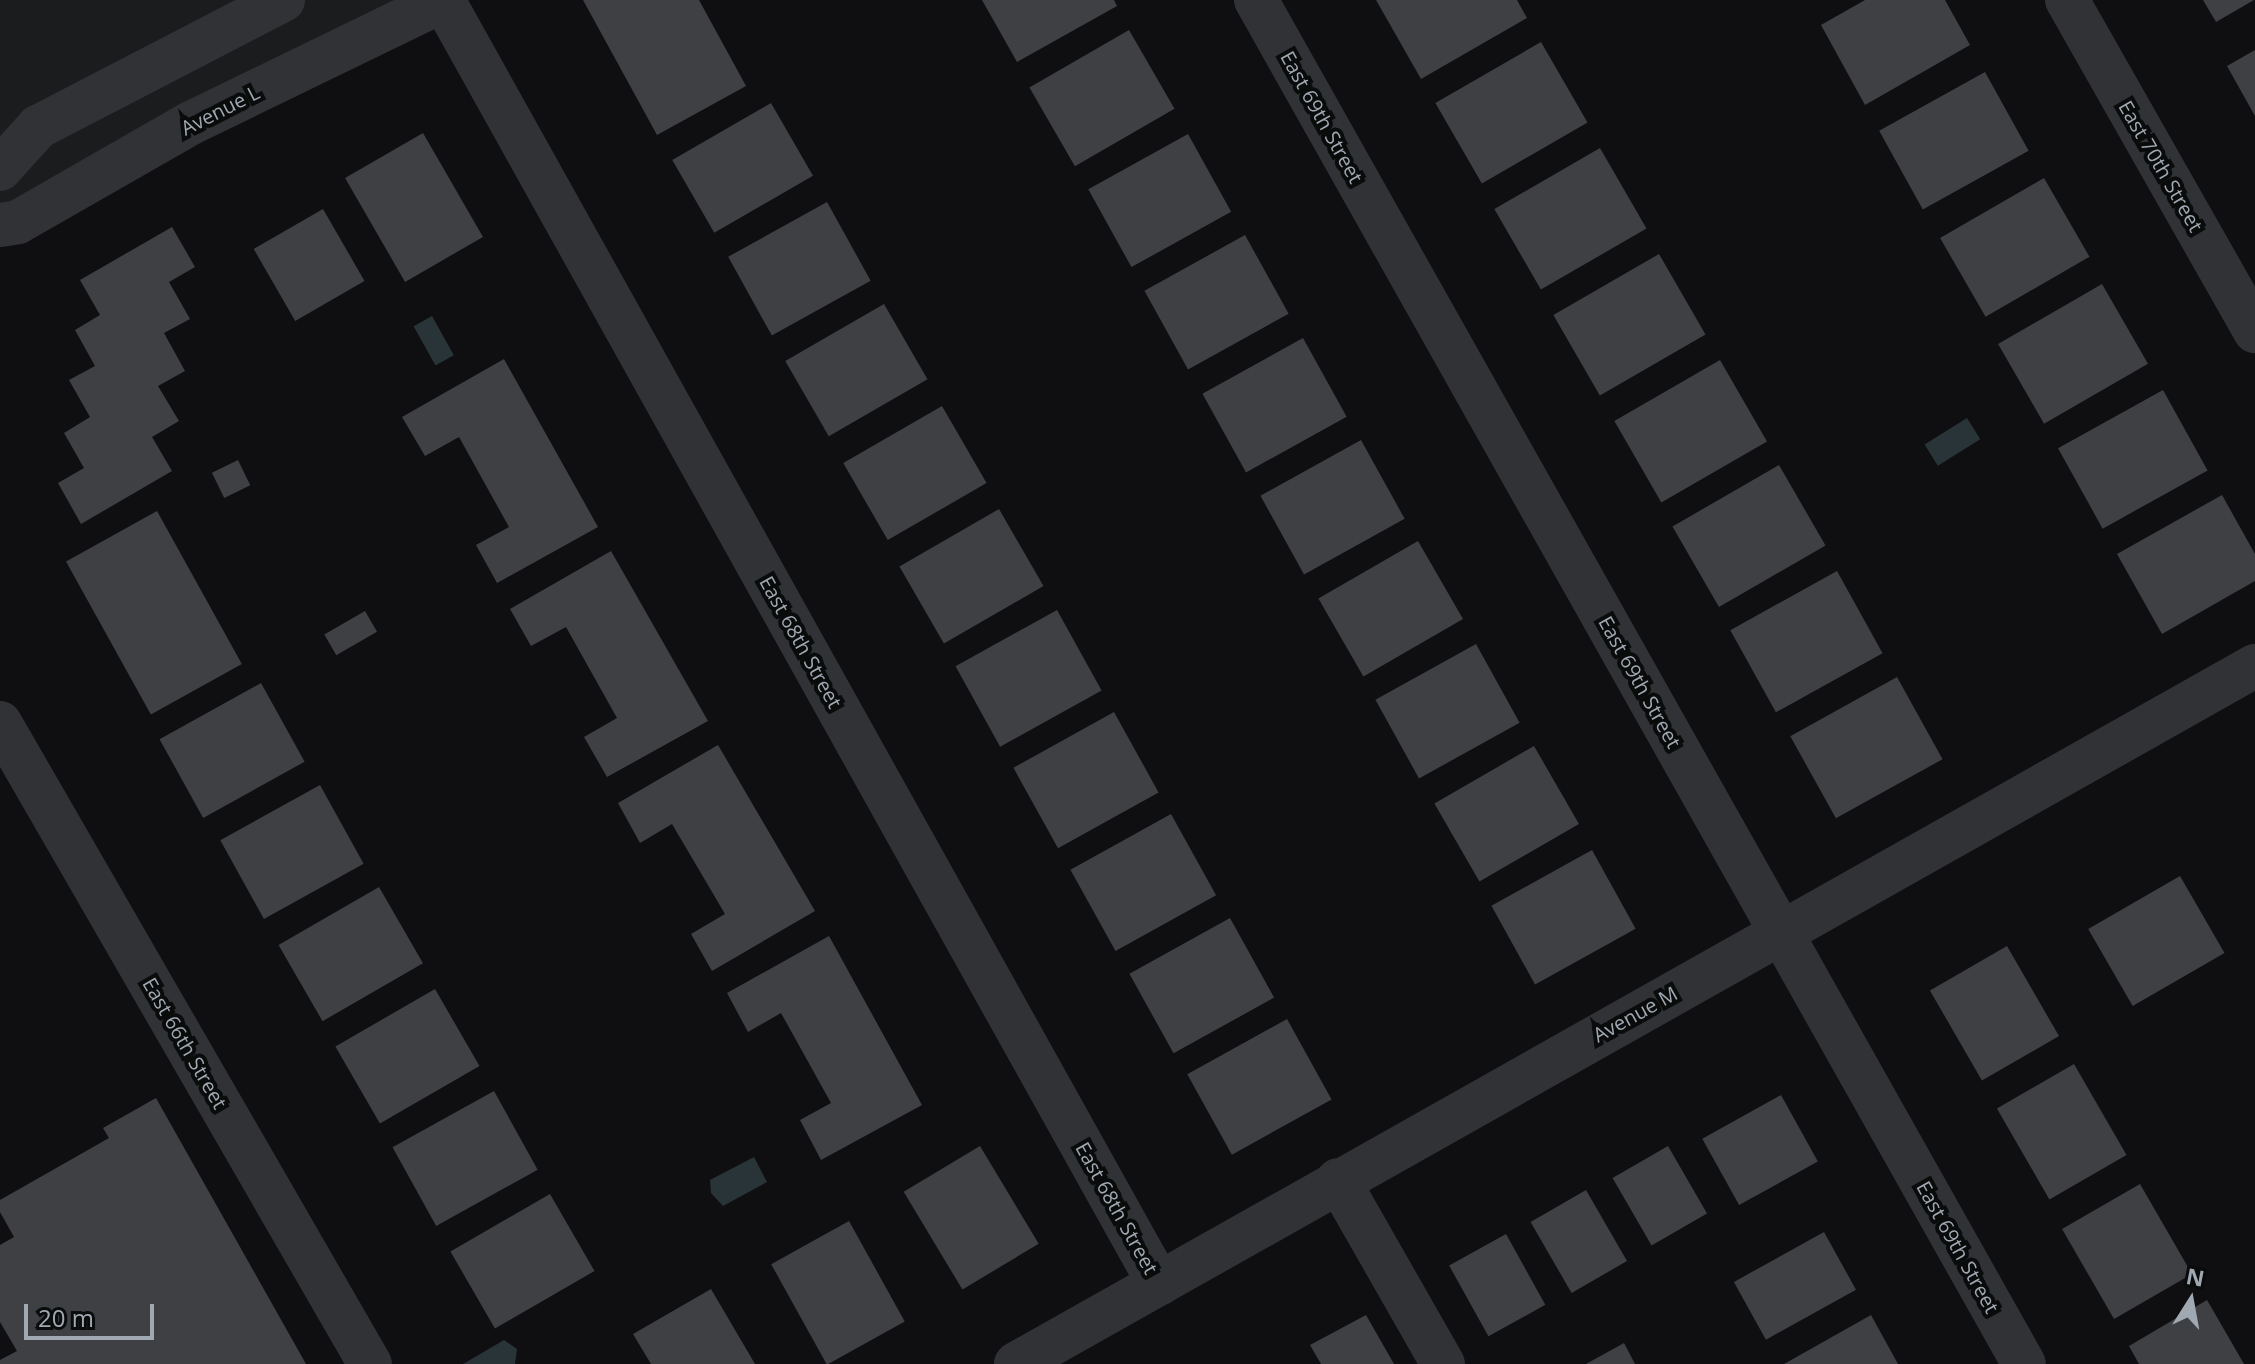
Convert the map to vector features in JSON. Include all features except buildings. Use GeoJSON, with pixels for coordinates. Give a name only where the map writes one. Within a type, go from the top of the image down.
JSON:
{"type":"FeatureCollection","features":[{"type":"Feature","properties":{"kind":"street"},"geometry":{"type":"LineString","coordinates":[[0,169],[38,127],[171,55],[283,0]]}},
{"type":"Feature","properties":{"kind":"street","name":"Avenue L"},"geometry":{"type":"LineString","coordinates":[[0,225],[18,222],[191,123],[443,0]]}},
{"type":"Feature","properties":{"kind":"street","name":"East 68th Street"},"geometry":{"type":"LineString","coordinates":[[443,0],[1159,1284]]}},
{"type":"Feature","properties":{"kind":"street","name":"East 69th Street"},"geometry":{"type":"LineString","coordinates":[[1256,0],[2024,1364]]}},
{"type":"Feature","properties":{"kind":"street","name":"East 70th Street"},"geometry":{"type":"LineString","coordinates":[[2067,0],[2255,331]]}},
{"type":"Feature","properties":{"kind":"street","name":"Avenue M"},"geometry":{"type":"LineString","coordinates":[[1016,1364],[2255,666]]}},
{"type":"Feature","properties":{"kind":"street","name":"East 66th Street"},"geometry":{"type":"LineString","coordinates":[[0,723],[370,1364]]}},
{"type":"Feature","properties":{"kind":"street"},"geometry":{"type":"LineString","coordinates":[[1338,1180],[1443,1364]]}},
{"type":"Feature","properties":{"kind":"shaded area"},"geometry":{"type":"Polygon","coordinates":[[[0,0],[444,0],[0,208],[0,0]]]}},
{"type":"Feature","properties":{"kind":"shaded area"},"geometry":{"type":"Polygon","coordinates":[[[432,316],[454,355],[435,366],[414,326],[432,316]]]}},
{"type":"Feature","properties":{"kind":"shaded area"},"geometry":{"type":"Polygon","coordinates":[[[1967,418],[1980,439],[1938,466],[1925,444],[1967,418]]]}},
{"type":"Feature","properties":{"kind":"shaded area"},"geometry":{"type":"Polygon","coordinates":[[[754,1157],[767,1182],[723,1206],[711,1193],[710,1180],[754,1157]]]}},
{"type":"Feature","properties":{"kind":"shaded area"},"geometry":{"type":"Polygon","coordinates":[[[504,1340],[517,1349],[515,1364],[463,1364],[504,1340]]]}}]}
